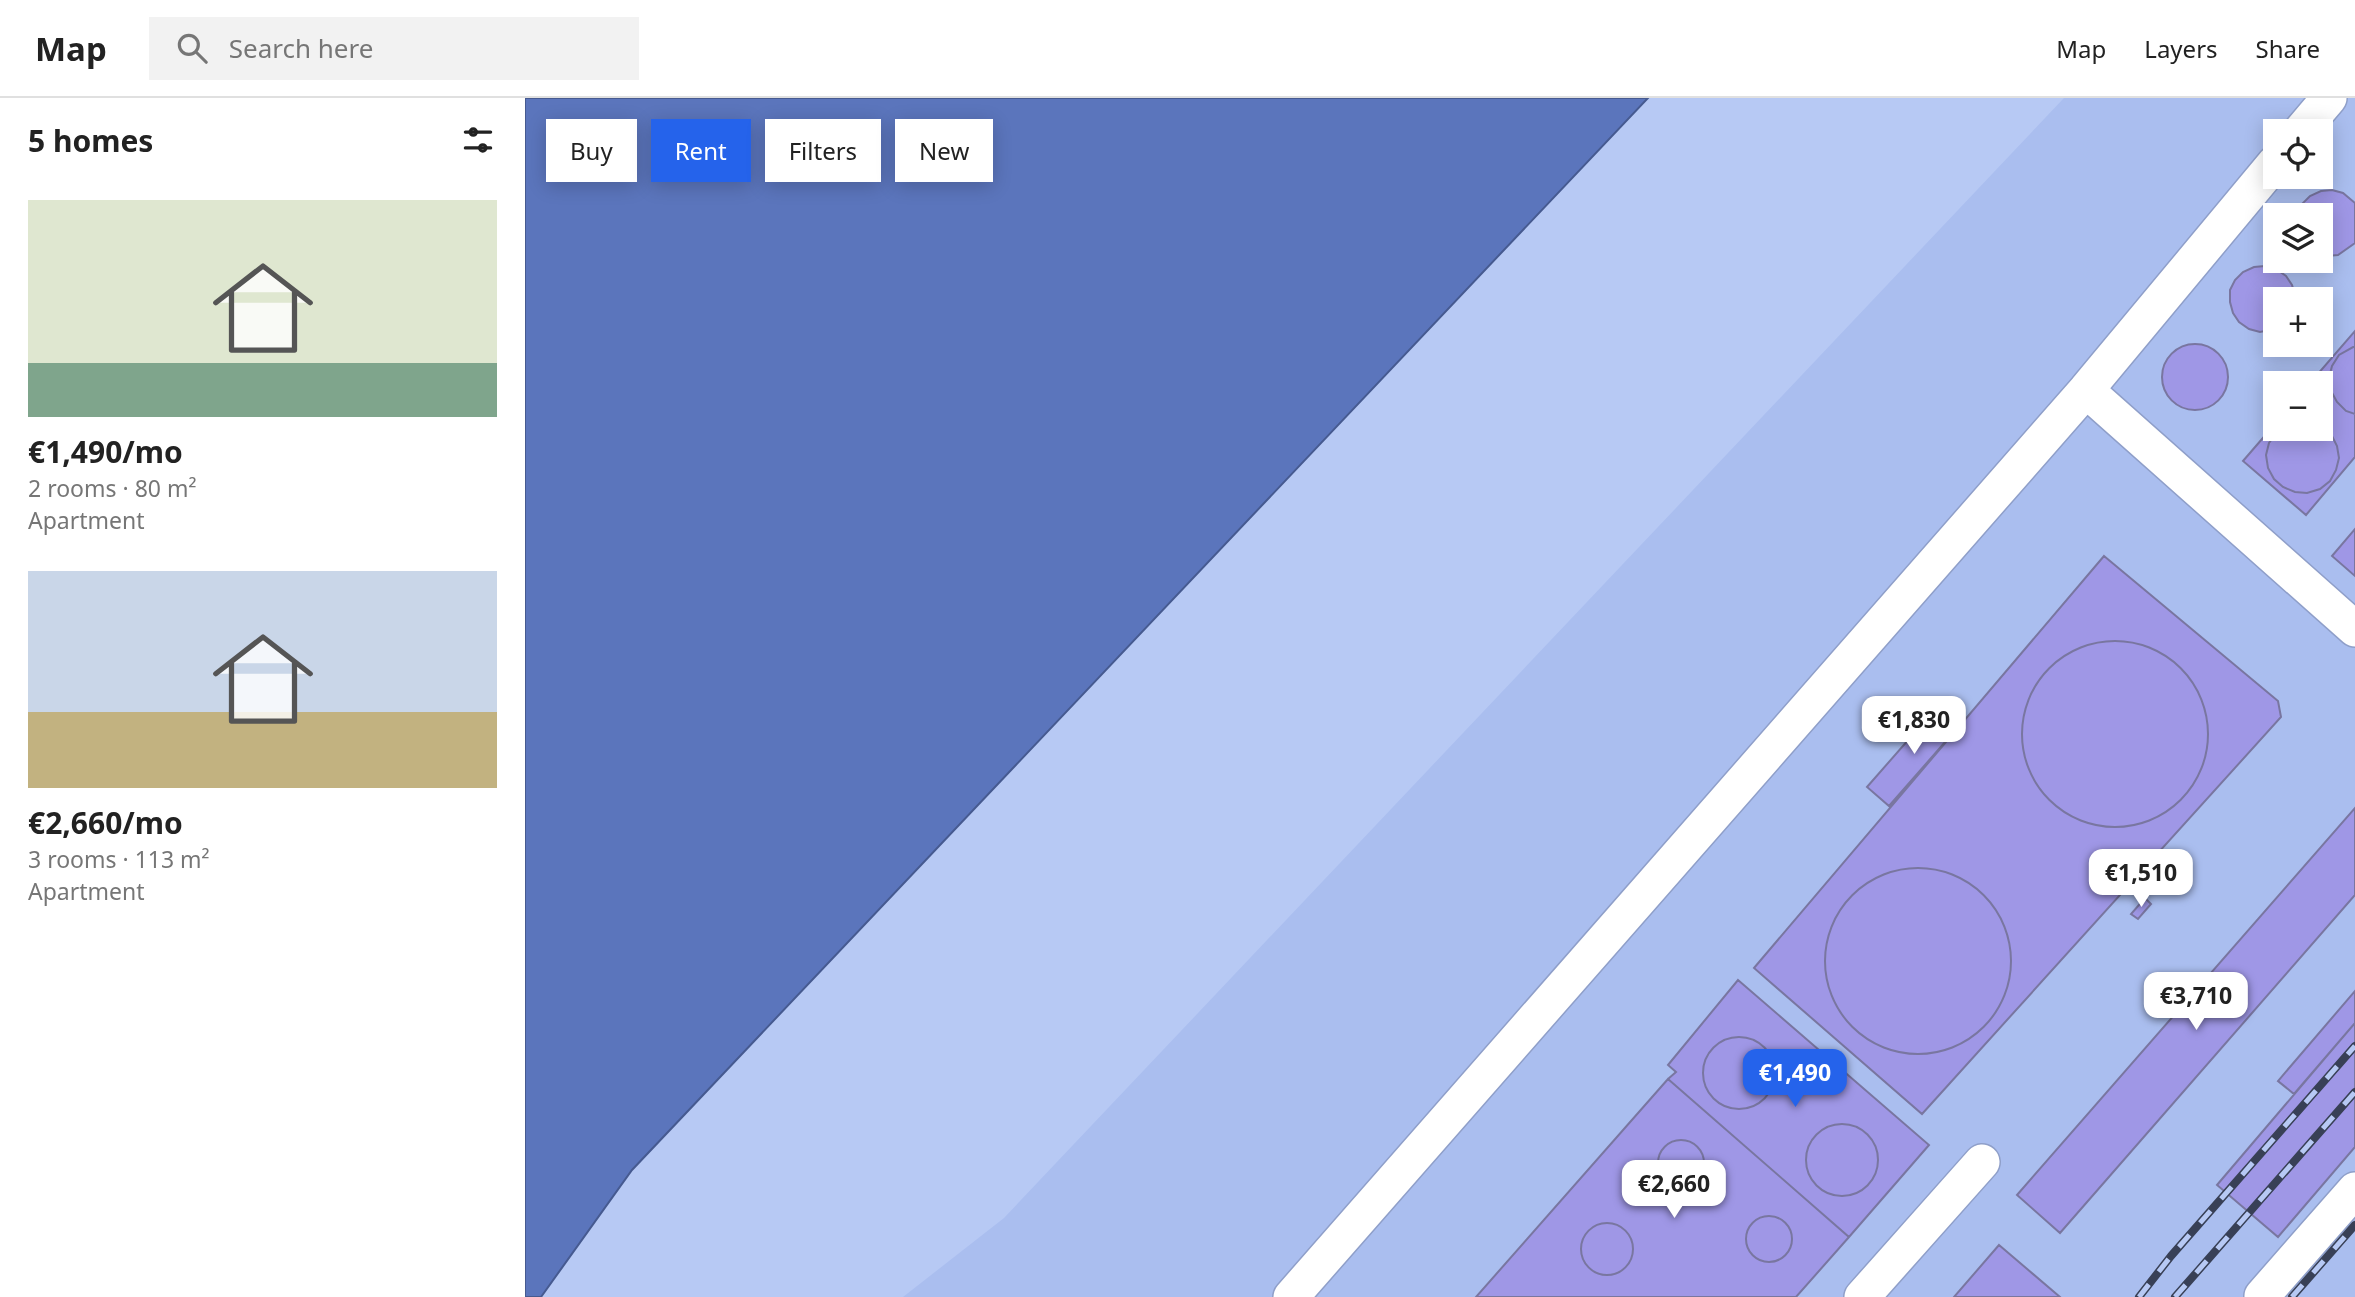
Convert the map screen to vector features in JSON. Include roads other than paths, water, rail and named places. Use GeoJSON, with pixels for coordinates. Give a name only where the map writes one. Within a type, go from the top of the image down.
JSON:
{"type":"FeatureCollection","features":[{"type":"Feature","properties":{"kind":"lane"},"geometry":{"type":"LineString","coordinates":[[2311,119],[2329,98]]}},
{"type":"Feature","properties":{"kind":"lane"},"geometry":{"type":"LineString","coordinates":[[1291,1297],[2086,390],[2263,177]]}},
{"type":"Feature","properties":{"kind":"lane"},"geometry":{"type":"LineString","coordinates":[[2086,390],[2355,629]]}},
{"type":"Feature","properties":{"kind":"lane"},"geometry":{"type":"LineString","coordinates":[[1862,1297],[1982,1162]]}},
{"type":"Feature","properties":{"kind":"lane"},"geometry":{"type":"LineString","coordinates":[[2262,1296],[2355,1190]]}},
{"type":"Feature","properties":{"kind":"railway"},"geometry":{"type":"LineString","coordinates":[[2139,1297],[2171,1256],[2355,1046]]}},
{"type":"Feature","properties":{"kind":"railway"},"geometry":{"type":"LineString","coordinates":[[2175,1297],[2355,1092]]}},
{"type":"Feature","properties":{"kind":"railway"},"geometry":{"type":"LineString","coordinates":[[2292,1297],[2355,1225]]}}]}
